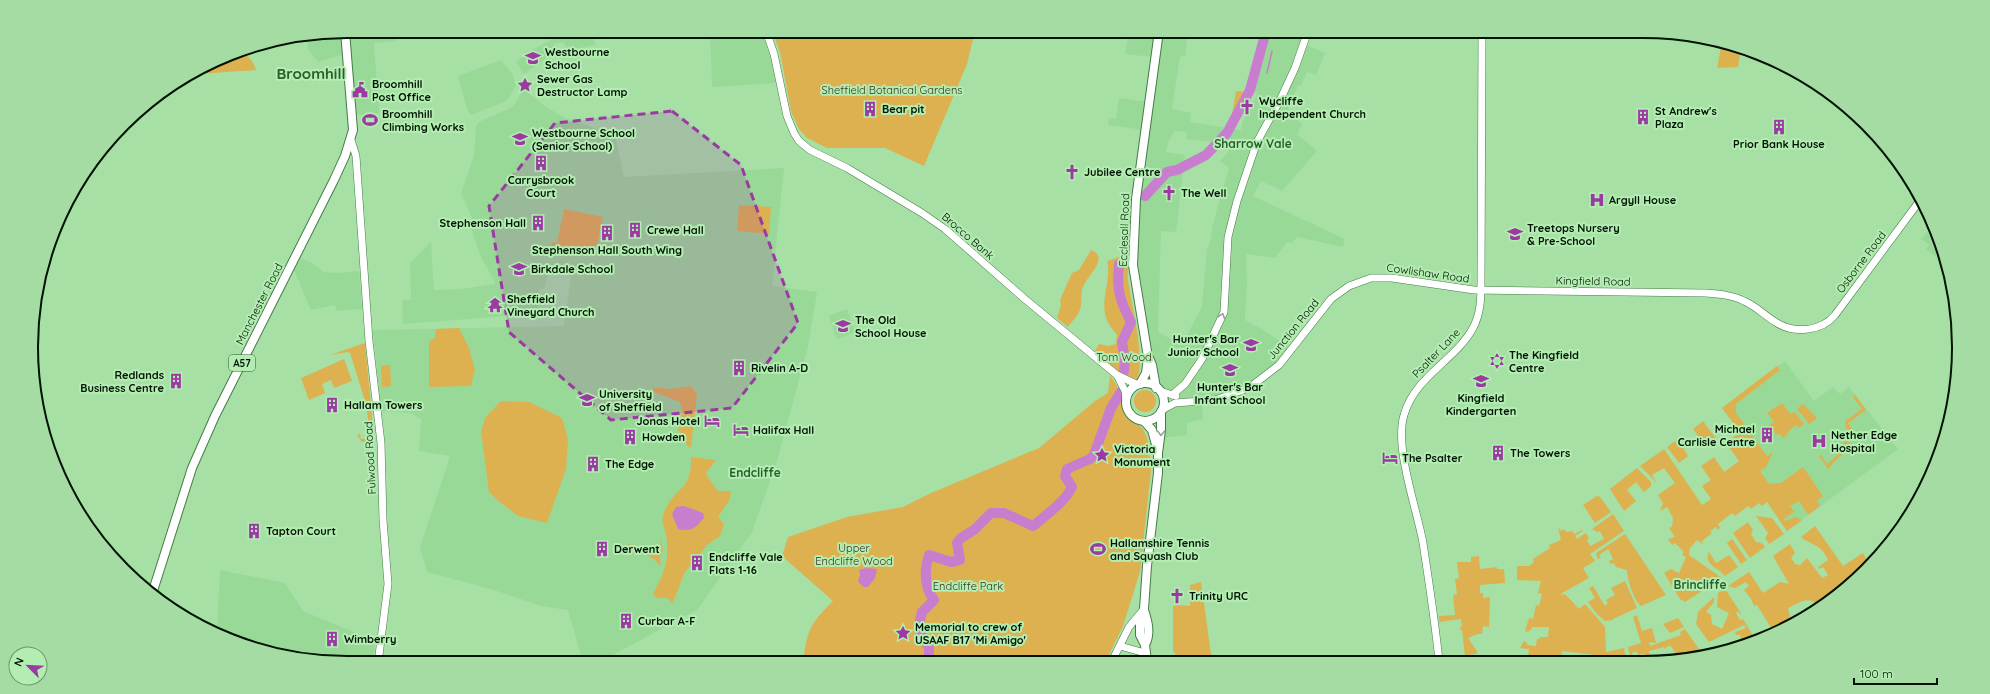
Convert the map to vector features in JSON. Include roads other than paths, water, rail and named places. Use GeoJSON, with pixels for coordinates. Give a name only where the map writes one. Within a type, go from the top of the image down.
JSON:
{"type":"FeatureCollection","features":[{"type":"Feature","properties":{"kind":"main road","name":"Fulwood Road"},"geometry":{"type":"LineString","coordinates":[[345,38],[353,130],[352,140]]}},
{"type":"Feature","properties":{"kind":"main road","name":"Ecclesall Road"},"geometry":{"type":"LineString","coordinates":[[1158,38],[1138,172],[1133,256],[1137,298],[1148,357],[1158,390]]}},
{"type":"Feature","properties":{"kind":"main road","name":"Manchester Road"},"geometry":{"type":"LineString","coordinates":[[154,588],[183,493],[206,436],[334,180],[352,140]]}},
{"type":"Feature","properties":{"kind":"main road","name":"Ecclesall Road"},"geometry":{"type":"LineString","coordinates":[[1139,385],[1146,373],[1148,357]]}},
{"type":"Feature","properties":{"kind":"main road"},"geometry":{"type":"LineString","coordinates":[[1146,656],[1140,635],[1140,624],[1144,609],[1146,573],[1158,473],[1158,453],[1161,440],[1161,411],[1163,398],[1158,390],[1151,385],[1139,385],[1128,393],[1126,406],[1130,414],[1138,420],[1144,421],[1153,419],[1161,411]]}},
{"type":"Feature","properties":{"kind":"main road"},"geometry":{"type":"LineString","coordinates":[[1144,421],[1152,430],[1158,453]]}},
{"type":"Feature","properties":{"kind":"street","name":"Brocco Bank"},"geometry":{"type":"LineString","coordinates":[[768,38],[774,54],[786,116],[799,141],[810,150],[847,168],[922,213],[945,229],[1026,300],[1117,375],[1139,385]]}},
{"type":"Feature","properties":{"kind":"street"},"geometry":{"type":"LineString","coordinates":[[1172,395],[1185,384],[1198,364],[1224,312],[1226,292],[1226,253],[1228,237],[1237,201],[1257,142],[1287,86],[1305,38]]}},
{"type":"Feature","properties":{"kind":"street","name":"Psalter Lane"},"geometry":{"type":"LineString","coordinates":[[1438,656],[1422,542],[1403,453],[1401,426],[1406,408],[1416,390],[1465,339],[1473,328],[1478,314],[1481,291],[1482,38]]}},
{"type":"Feature","properties":{"kind":"street","name":"Fulwood Road"},"geometry":{"type":"LineString","coordinates":[[353,130],[356,133],[356,156]]}},
{"type":"Feature","properties":{"kind":"street","name":"Fulwood Road"},"geometry":{"type":"LineString","coordinates":[[352,140],[356,156],[370,346],[381,443],[388,584],[379,656]]}},
{"type":"Feature","properties":{"kind":"street","name":"Osborne Road"},"geometry":{"type":"LineString","coordinates":[[1811,329],[1827,323],[1836,315],[1917,204]]}},
{"type":"Feature","properties":{"kind":"street","name":"Cowlishaw Road"},"geometry":{"type":"LineString","coordinates":[[1371,278],[1392,278],[1481,291]]}},
{"type":"Feature","properties":{"kind":"street","name":"Junction Road"},"geometry":{"type":"LineString","coordinates":[[1161,411],[1172,404],[1185,401],[1212,400],[1249,388],[1264,378],[1287,356],[1331,299],[1349,286],[1371,278]]}},
{"type":"Feature","properties":{"kind":"street","name":"Kingfield Road"},"geometry":{"type":"LineString","coordinates":[[1481,291],[1705,293],[1724,295],[1743,300],[1783,326],[1798,329],[1811,329]]}},
{"type":"Feature","properties":{"kind":"street","name":"Brocco Bank"},"geometry":{"type":"LineString","coordinates":[[1117,375],[1125,391],[1126,399]]}},
{"type":"Feature","properties":{"kind":"street","name":"Junction Road"},"geometry":{"type":"LineString","coordinates":[[1158,390],[1185,401]]}},
{"type":"Feature","properties":{"kind":"street"},"geometry":{"type":"LineString","coordinates":[[1115,656],[1134,619],[1144,609]]}},
{"type":"Feature","properties":{"kind":"street"},"geometry":{"type":"LineString","coordinates":[[1120,646],[1145,649]]}},
{"type":"Feature","properties":{"kind":"waterway"},"geometry":{"type":"LineString","coordinates":[[1145,196],[1167,172],[1177,170],[1206,155],[1227,133],[1250,90],[1264,38]]}},
{"type":"Feature","properties":{"kind":"waterway"},"geometry":{"type":"LineString","coordinates":[[1267,73],[1272,51]]}},
{"type":"Feature","properties":{"kind":"waterway"},"geometry":{"type":"LineString","coordinates":[[1119,264],[1118,281],[1120,294],[1124,308],[1131,322],[1122,342],[1125,360],[1124,371]]}},
{"type":"Feature","properties":{"kind":"waterway"},"geometry":{"type":"LineString","coordinates":[[929,656],[929,648],[920,632],[922,612],[934,600],[928,590],[926,579],[926,567],[929,555],[951,562],[960,560],[957,543],[961,538],[974,530],[991,513],[1004,513],[1033,526],[1049,513],[1065,498],[1072,487],[1065,476],[1067,469],[1090,459],[1094,455],[1111,408],[1121,392]]}},
{"type":"Feature","properties":{"kind":"place","name":"Westbourne School"},"geometry":{"type":"Point","coordinates":[533,58]}},
{"type":"Feature","properties":{"kind":"place","name":"Sewer Gas Destructor Lamp"},"geometry":{"type":"Point","coordinates":[525,85]}},
{"type":"Feature","properties":{"kind":"place","name":"Broomhill Post Office"},"geometry":{"type":"Point","coordinates":[360,90]}},
{"type":"Feature","properties":{"kind":"place","name":"Wycliffe Independent Church"},"geometry":{"type":"Point","coordinates":[1247,107]}},
{"type":"Feature","properties":{"kind":"place","name":"Bear pit"},"geometry":{"type":"Point","coordinates":[870,109]}},
{"type":"Feature","properties":{"kind":"place","name":"St Andrew's Plaza"},"geometry":{"type":"Point","coordinates":[1643,117]}},
{"type":"Feature","properties":{"kind":"place","name":"Broomhill Climbing Works"},"geometry":{"type":"Point","coordinates":[370,120]}},
{"type":"Feature","properties":{"kind":"place","name":"Prior Bank House"},"geometry":{"type":"Point","coordinates":[1779,127]}},
{"type":"Feature","properties":{"kind":"place","name":"Westbourne School (Senior School)"},"geometry":{"type":"Point","coordinates":[520,139]}},
{"type":"Feature","properties":{"kind":"place","name":"Carrysbrook Court"},"geometry":{"type":"Point","coordinates":[541,163]}},
{"type":"Feature","properties":{"kind":"place","name":"Jubilee Centre"},"geometry":{"type":"Point","coordinates":[1072,172]}},
{"type":"Feature","properties":{"kind":"place","name":"The Well"},"geometry":{"type":"Point","coordinates":[1169,193]}},
{"type":"Feature","properties":{"kind":"place","name":"Argyll House"},"geometry":{"type":"Point","coordinates":[1597,200]}},
{"type":"Feature","properties":{"kind":"place","name":"Stephenson Hall"},"geometry":{"type":"Point","coordinates":[538,223]}},
{"type":"Feature","properties":{"kind":"place","name":"Crewe Hall"},"geometry":{"type":"Point","coordinates":[635,230]}},
{"type":"Feature","properties":{"kind":"place","name":"Stephenson Hall South Wing"},"geometry":{"type":"Point","coordinates":[607,233]}},
{"type":"Feature","properties":{"kind":"place","name":"Treetops Nursery & Pre-School"},"geometry":{"type":"Point","coordinates":[1515,234]}},
{"type":"Feature","properties":{"kind":"place","name":"Birkdale School"},"geometry":{"type":"Point","coordinates":[519,269]}},
{"type":"Feature","properties":{"kind":"place","name":"Sheffield Vineyard Church"},"geometry":{"type":"Point","coordinates":[495,305]}},
{"type":"Feature","properties":{"kind":"place","name":"The Old School House"},"geometry":{"type":"Point","coordinates":[843,326]}},
{"type":"Feature","properties":{"kind":"place","name":"Hunter's Bar Junior School"},"geometry":{"type":"Point","coordinates":[1251,345]}},
{"type":"Feature","properties":{"kind":"place","name":"The Kingfield Centre"},"geometry":{"type":"Point","coordinates":[1497,361]}},
{"type":"Feature","properties":{"kind":"place","name":"Rivelin A-D"},"geometry":{"type":"Point","coordinates":[739,368]}},
{"type":"Feature","properties":{"kind":"place","name":"Hunter's Bar Infant School"},"geometry":{"type":"Point","coordinates":[1230,370]}},
{"type":"Feature","properties":{"kind":"place","name":"Redlands Business Centre"},"geometry":{"type":"Point","coordinates":[176,381]}},
{"type":"Feature","properties":{"kind":"place","name":"Kingfield Kindergarten"},"geometry":{"type":"Point","coordinates":[1481,381]}},
{"type":"Feature","properties":{"kind":"place","name":"University of Sheffield"},"geometry":{"type":"Point","coordinates":[587,400]}},
{"type":"Feature","properties":{"kind":"place","name":"Hallam Towers"},"geometry":{"type":"Point","coordinates":[332,405]}},
{"type":"Feature","properties":{"kind":"place","name":"Jonas Hotel"},"geometry":{"type":"Point","coordinates":[712,421]}},
{"type":"Feature","properties":{"kind":"place","name":"Halifax Hall"},"geometry":{"type":"Point","coordinates":[741,430]}},
{"type":"Feature","properties":{"kind":"place","name":"Michael Carlisle Centre"},"geometry":{"type":"Point","coordinates":[1767,435]}},
{"type":"Feature","properties":{"kind":"place","name":"Howden"},"geometry":{"type":"Point","coordinates":[630,437]}},
{"type":"Feature","properties":{"kind":"place","name":"Nether Edge Hospital"},"geometry":{"type":"Point","coordinates":[1819,441]}},
{"type":"Feature","properties":{"kind":"place","name":"The Towers"},"geometry":{"type":"Point","coordinates":[1498,453]}},
{"type":"Feature","properties":{"kind":"place","name":"Victoria Monument"},"geometry":{"type":"Point","coordinates":[1102,455]}},
{"type":"Feature","properties":{"kind":"place","name":"The Psalter"},"geometry":{"type":"Point","coordinates":[1390,458]}},
{"type":"Feature","properties":{"kind":"place","name":"The Edge"},"geometry":{"type":"Point","coordinates":[593,464]}},
{"type":"Feature","properties":{"kind":"place","name":"Tapton Court"},"geometry":{"type":"Point","coordinates":[254,531]}},
{"type":"Feature","properties":{"kind":"place","name":"Derwent"},"geometry":{"type":"Point","coordinates":[602,549]}},
{"type":"Feature","properties":{"kind":"place","name":"Hallamshire Tennis and Squash Club"},"geometry":{"type":"Point","coordinates":[1098,549]}},
{"type":"Feature","properties":{"kind":"place","name":"Endcliffe Vale Flats 1-16"},"geometry":{"type":"Point","coordinates":[697,563]}},
{"type":"Feature","properties":{"kind":"place","name":"Trinity URC"},"geometry":{"type":"Point","coordinates":[1177,596]}},
{"type":"Feature","properties":{"kind":"place","name":"Curbar A-F"},"geometry":{"type":"Point","coordinates":[626,621]}},
{"type":"Feature","properties":{"kind":"place","name":"Memorial to crew of USAAF B17 'Mi Amigo'"},"geometry":{"type":"Point","coordinates":[903,633]}},
{"type":"Feature","properties":{"kind":"place","name":"Wimberry"},"geometry":{"type":"Point","coordinates":[332,639]}},
{"type":"Feature","properties":{"kind":"district","name":"Broomhill"},"geometry":{"type":"Point","coordinates":[311,74]}},
{"type":"Feature","properties":{"kind":"district","name":"Sharrow Vale"},"geometry":{"type":"Point","coordinates":[1253,144]}},
{"type":"Feature","properties":{"kind":"district","name":"Endcliffe"},"geometry":{"type":"Point","coordinates":[755,473]}},
{"type":"Feature","properties":{"kind":"district","name":"Brincliffe"},"geometry":{"type":"Point","coordinates":[1700,585]}},
{"type":"Feature","properties":{"kind":"park label","name":"Sheffield Botanical Gardens"},"geometry":{"type":"Point","coordinates":[892,90]}},
{"type":"Feature","properties":{"kind":"park label","name":"Tom Wood"},"geometry":{"type":"Point","coordinates":[1124,357]}},
{"type":"Feature","properties":{"kind":"park label","name":"Upper Endcliffe Wood"},"geometry":{"type":"Point","coordinates":[854,554]}},
{"type":"Feature","properties":{"kind":"park label","name":"Endcliffe Park"},"geometry":{"type":"Point","coordinates":[968,586]}}]}
